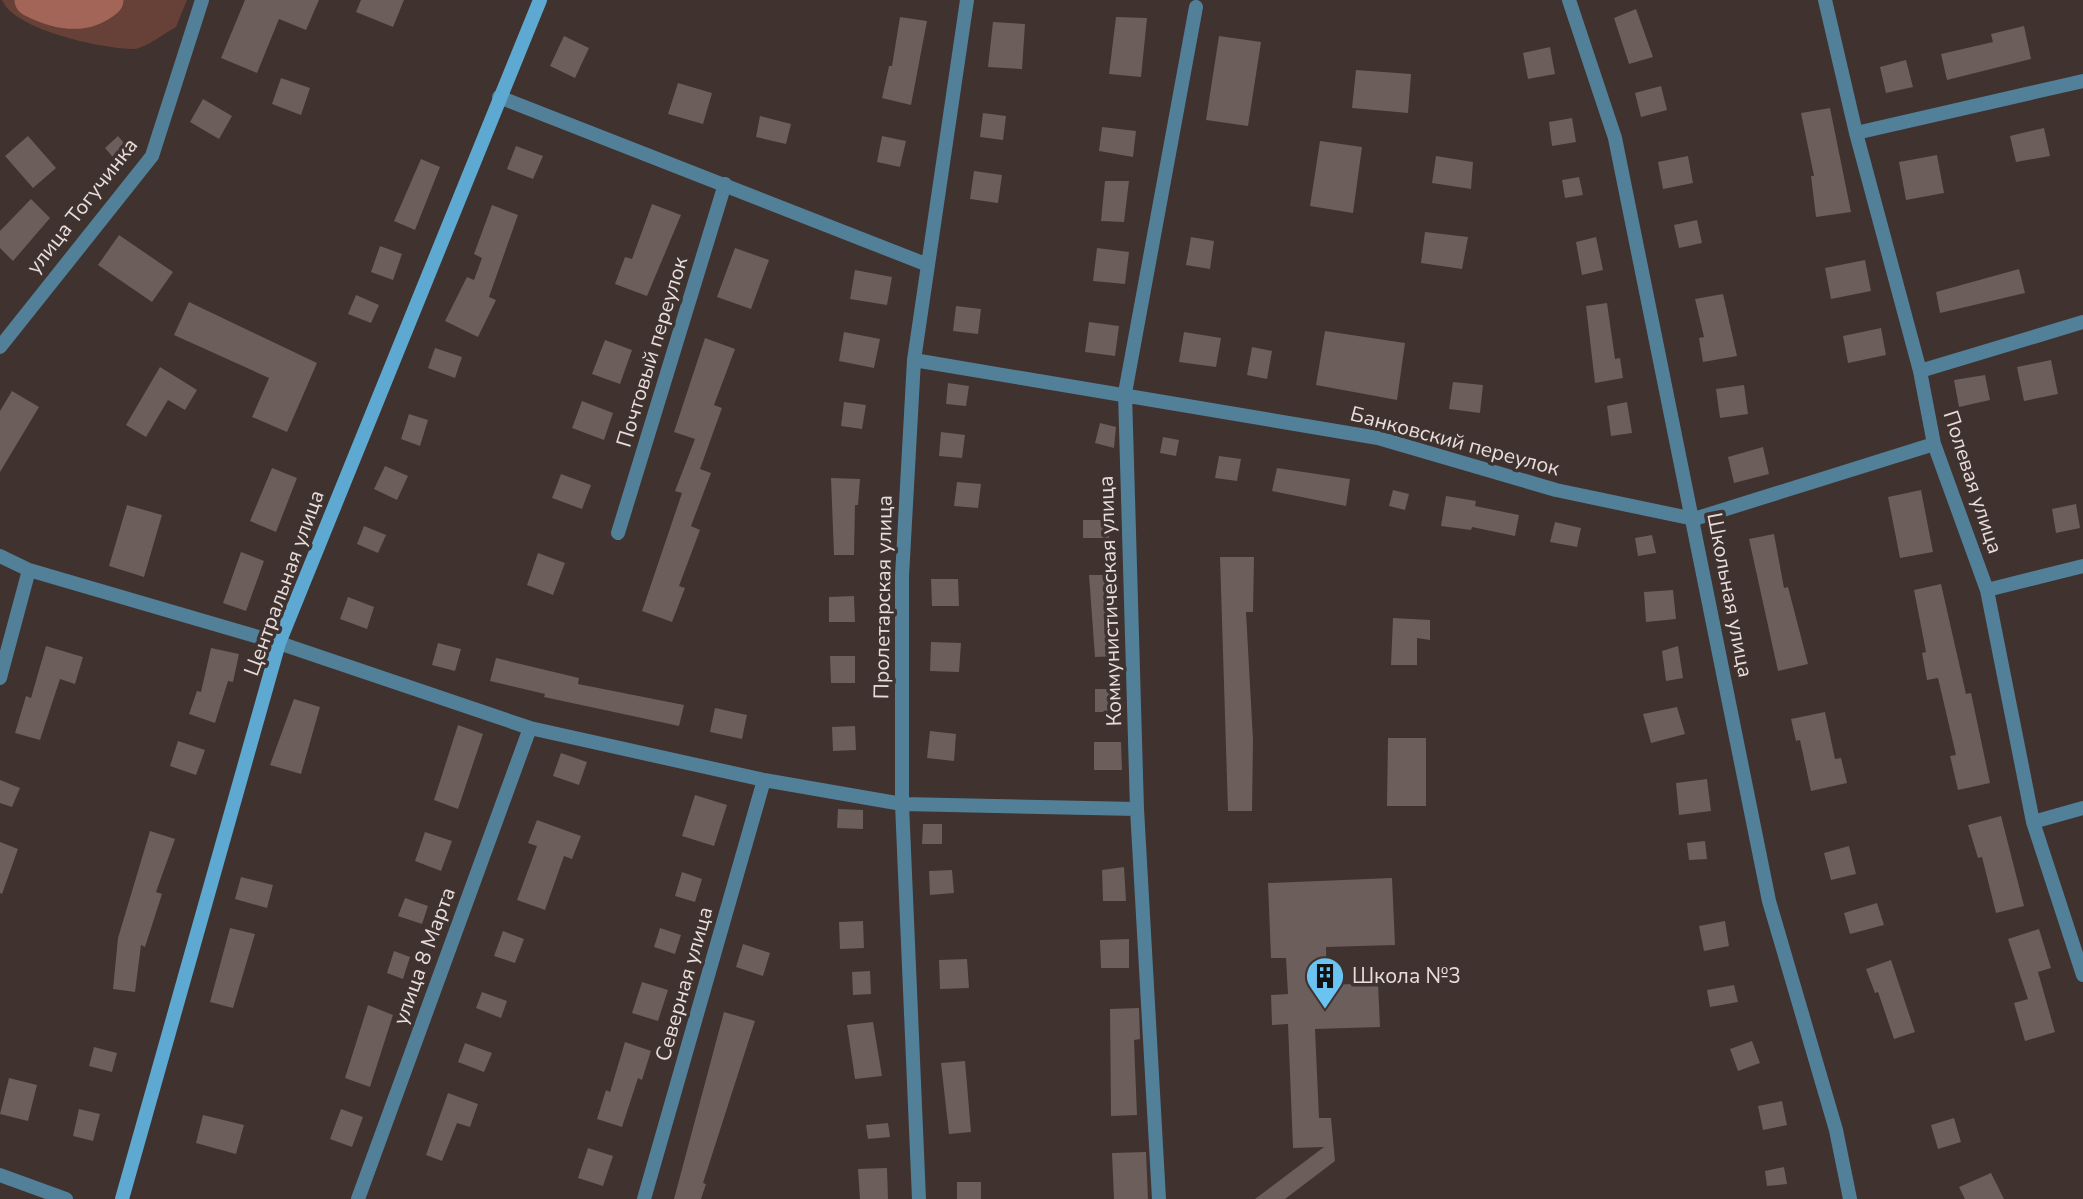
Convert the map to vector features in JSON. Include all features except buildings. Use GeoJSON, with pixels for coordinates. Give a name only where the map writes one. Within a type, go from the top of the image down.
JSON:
{"type":"FeatureCollection","features":[{"type":"Feature","properties":{"kind":"main road","name":"Центральная улица"},"geometry":{"type":"LineString","coordinates":[[122,1199],[279,643],[540,0]]}},
{"type":"Feature","properties":{"kind":"street","name":"улица Тогучинка"},"geometry":{"type":"LineString","coordinates":[[0,347],[62,265],[152,156],[202,0]]}},
{"type":"Feature","properties":{"kind":"street","name":"Пролетарская улица"},"geometry":{"type":"LineString","coordinates":[[919,1199],[902,804],[902,576],[914,360],[968,0]]}},
{"type":"Feature","properties":{"kind":"street","name":"Школьная улица"},"geometry":{"type":"LineString","coordinates":[[1569,0],[1615,138],[1769,901],[1836,1130],[1850,1199]]}},
{"type":"Feature","properties":{"kind":"street","name":"Полевая улица"},"geometry":{"type":"LineString","coordinates":[[1825,0],[1856,133],[1920,371],[1934,444],[1987,590],[2033,822],[2083,975]]}},
{"type":"Feature","properties":{"kind":"street","name":"Коммунистическая улица"},"geometry":{"type":"LineString","coordinates":[[1159,1199],[1137,809],[1125,393],[1196,7]]}},
{"type":"Feature","properties":{"kind":"street"},"geometry":{"type":"LineString","coordinates":[[1856,133],[2083,81]]}},
{"type":"Feature","properties":{"kind":"street"},"geometry":{"type":"LineString","coordinates":[[499,97],[928,265]]}},
{"type":"Feature","properties":{"kind":"street","name":"Почтовый переулок"},"geometry":{"type":"LineString","coordinates":[[618,533],[725,184]]}},
{"type":"Feature","properties":{"kind":"street"},"geometry":{"type":"LineString","coordinates":[[1920,371],[2083,322]]}},
{"type":"Feature","properties":{"kind":"street","name":"Банковский переулок"},"geometry":{"type":"LineString","coordinates":[[914,360],[1125,393],[1378,438],[1556,490],[1694,519],[1934,444]]}},
{"type":"Feature","properties":{"kind":"street"},"geometry":{"type":"LineString","coordinates":[[0,556],[29,570],[279,643],[530,728],[764,780],[902,804],[1137,809]]}},
{"type":"Feature","properties":{"kind":"street"},"geometry":{"type":"LineString","coordinates":[[1987,590],[2083,566]]}},
{"type":"Feature","properties":{"kind":"street"},"geometry":{"type":"LineString","coordinates":[[0,678],[29,570]]}},
{"type":"Feature","properties":{"kind":"street","name":"улица 8 Марта"},"geometry":{"type":"LineString","coordinates":[[358,1199],[530,728]]}},
{"type":"Feature","properties":{"kind":"street","name":"Северная улица"},"geometry":{"type":"LineString","coordinates":[[644,1199],[764,780]]}},
{"type":"Feature","properties":{"kind":"street"},"geometry":{"type":"LineString","coordinates":[[2033,822],[2083,808]]}},
{"type":"Feature","properties":{"kind":"street"},"geometry":{"type":"LineString","coordinates":[[0,1175],[66,1199]]}},
{"type":"Feature","properties":{"kind":"shaded area"},"geometry":{"type":"Polygon","coordinates":[[[2,0],[187,0],[176,27],[150,43],[134,49],[102,46],[41,29],[10,11],[2,0]]]}},
{"type":"Feature","properties":{"kind":"waterway"},"geometry":{"type":"LineString","coordinates":[[31,0],[69,12],[89,10],[107,0]]}},
{"type":"Feature","properties":{"kind":"place","name":"Школа №3"},"geometry":{"type":"Point","coordinates":[1325,1010]}}]}
